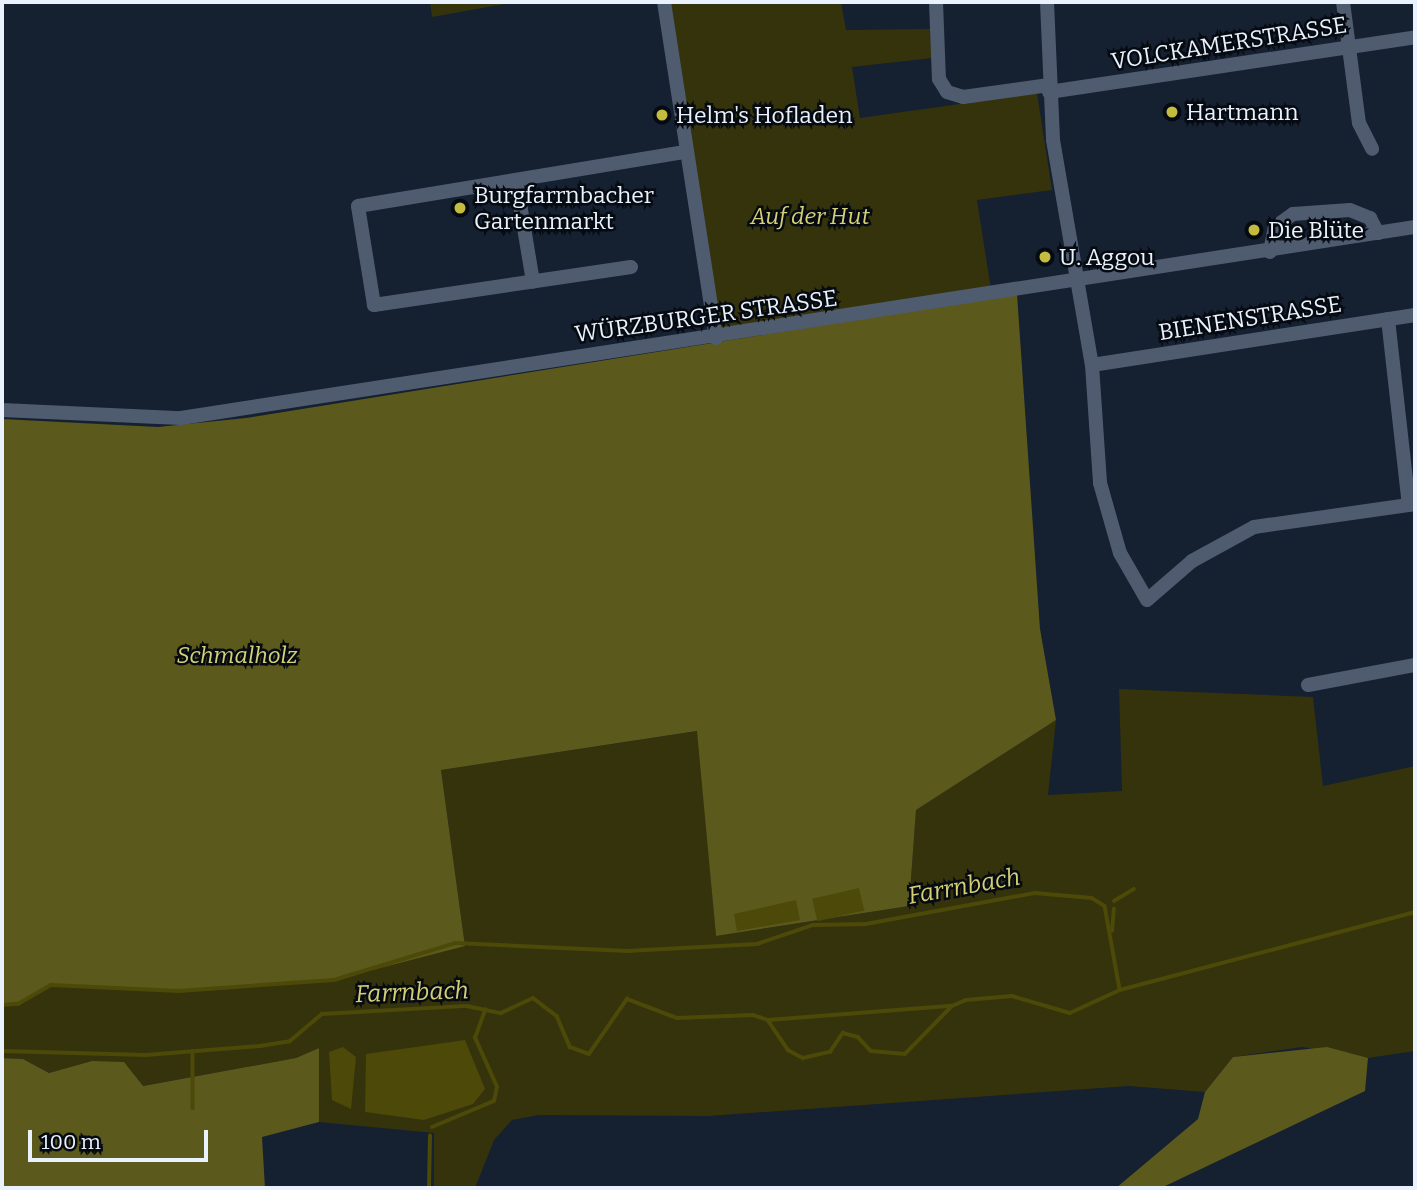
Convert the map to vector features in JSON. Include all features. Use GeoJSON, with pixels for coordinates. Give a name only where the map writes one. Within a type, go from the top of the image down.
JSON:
{"type":"FeatureCollection","features":[{"type":"Feature","properties":{"kind":"street"},"geometry":{"type":"LineString","coordinates":[[664,2],[684,152],[716,338]]}},
{"type":"Feature","properties":{"kind":"street","name":"VOLCKAMERSTRASSE"},"geometry":{"type":"LineString","coordinates":[[936,2],[939,79],[947,92],[963,97],[1049,88],[1415,37]]}},
{"type":"Feature","properties":{"kind":"street"},"geometry":{"type":"LineString","coordinates":[[1047,2],[1049,88],[1092,365],[1108,520],[1147,600],[1192,561],[1254,527],[1412,505],[1388,319]]}},
{"type":"Feature","properties":{"kind":"street"},"geometry":{"type":"LineString","coordinates":[[1343,2],[1359,123],[1372,149]]}},
{"type":"Feature","properties":{"kind":"street"},"geometry":{"type":"LineString","coordinates":[[631,267],[373,305],[358,206],[684,152]]}},
{"type":"Feature","properties":{"kind":"street"},"geometry":{"type":"LineString","coordinates":[[516,180],[533,282]]}},
{"type":"Feature","properties":{"kind":"street"},"geometry":{"type":"LineString","coordinates":[[1270,252],[1275,227],[1293,214],[1350,209],[1370,218],[1378,233]]}},
{"type":"Feature","properties":{"kind":"street","name":"WÜRZBURGER STRASSE"},"geometry":{"type":"LineString","coordinates":[[2,410],[181,418],[716,338],[1415,227]]}},
{"type":"Feature","properties":{"kind":"street","name":"BIENENSTRASSE"},"geometry":{"type":"LineString","coordinates":[[1092,365],[1415,315]]}},
{"type":"Feature","properties":{"kind":"street"},"geometry":{"type":"LineString","coordinates":[[1308,685],[1415,665]]}},
{"type":"Feature","properties":{"kind":"green space"},"geometry":{"type":"Polygon","coordinates":[[[430,2],[516,2],[432,17],[430,2]]]}},
{"type":"Feature","properties":{"kind":"green space","name":"Auf der Hut"},"geometry":{"type":"Polygon","coordinates":[[[667,2],[841,2],[846,30],[930,29],[932,58],[852,67],[860,118],[1037,93],[1052,190],[977,200],[992,296],[719,344],[667,2]]]}},
{"type":"Feature","properties":{"kind":"green space","name":"Schmalholz"},"geometry":{"type":"Polygon","coordinates":[[[1017,294],[1040,629],[1056,720],[916,810],[909,906],[716,936],[697,731],[441,770],[465,946],[334,980],[179,991],[51,985],[18,1004],[2,1005],[2,419],[158,427],[246,418],[1017,294]]]}},
{"type":"Feature","properties":{"kind":"green space"},"geometry":{"type":"Polygon","coordinates":[[[1119,689],[1313,697],[1323,786],[1415,766],[1415,1051],[1368,1058],[1302,1047],[1233,1057],[1205,1092],[1129,1086],[708,1116],[539,1115],[512,1120],[494,1140],[475,1188],[434,1188],[434,1133],[319,1122],[319,1048],[296,1058],[142,1086],[92,1061],[49,1073],[23,1059],[2,1058],[2,1005],[18,1004],[51,985],[179,991],[334,980],[456,943],[464,938],[441,770],[698,731],[716,936],[909,906],[916,810],[1056,720],[1048,795],[1122,791],[1119,689]]]}},
{"type":"Feature","properties":{"kind":"green space"},"geometry":{"type":"Polygon","coordinates":[[[1327,1047],[1368,1058],[1365,1091],[1161,1188],[1116,1188],[1198,1119],[1205,1092],[1233,1057],[1327,1047]]]}},
{"type":"Feature","properties":{"kind":"green space"},"geometry":{"type":"Polygon","coordinates":[[[319,1048],[319,1122],[262,1137],[265,1188],[2,1188],[2,1058],[23,1059],[49,1073],[92,1061],[124,1062],[143,1086],[296,1058],[319,1048]]]}},
{"type":"Feature","properties":{"kind":"shaded area"},"geometry":{"type":"Polygon","coordinates":[[[859,888],[864,910],[817,921],[812,899],[859,888]]]}},
{"type":"Feature","properties":{"kind":"shaded area"},"geometry":{"type":"Polygon","coordinates":[[[796,900],[800,920],[737,931],[734,914],[796,900]]]}},
{"type":"Feature","properties":{"kind":"shaded area"},"geometry":{"type":"Polygon","coordinates":[[[465,1040],[485,1089],[473,1104],[424,1120],[365,1112],[366,1054],[465,1040]]]}},
{"type":"Feature","properties":{"kind":"shaded area"},"geometry":{"type":"Polygon","coordinates":[[[343,1047],[356,1057],[351,1109],[332,1100],[329,1052],[343,1047]]]}},
{"type":"Feature","properties":{"kind":"waterway"},"geometry":{"type":"LineString","coordinates":[[1114,901],[1134,889]]}},
{"type":"Feature","properties":{"kind":"waterway","name":"Farrnbach"},"geometry":{"type":"LineString","coordinates":[[2,1005],[18,1004],[51,985],[179,991],[334,980],[456,943],[627,951],[757,944],[813,925],[866,924],[1035,893],[1092,898],[1105,906],[1120,989]]}},
{"type":"Feature","properties":{"kind":"waterway"},"geometry":{"type":"LineString","coordinates":[[1112,931],[1114,909]]}},
{"type":"Feature","properties":{"kind":"waterway","name":"Farrnbach"},"geometry":{"type":"LineString","coordinates":[[2,1051],[146,1055],[260,1046],[290,1041],[322,1014],[467,1006],[501,1013],[533,998],[557,1016],[570,1047],[589,1054],[627,999],[677,1018],[753,1015],[768,1020],[788,1050],[803,1058],[830,1052],[843,1033],[858,1037],[871,1051],[905,1054],[952,1006],[966,1000],[1012,996],[1070,1013],[1120,990],[1415,912]]}},
{"type":"Feature","properties":{"kind":"waterway"},"geometry":{"type":"LineString","coordinates":[[768,1020],[951,1006]]}},
{"type":"Feature","properties":{"kind":"waterway"},"geometry":{"type":"LineString","coordinates":[[432,1127],[494,1101],[497,1087],[475,1038],[485,1010]]}},
{"type":"Feature","properties":{"kind":"waterway"},"geometry":{"type":"LineString","coordinates":[[193,1051],[193,1108]]}},
{"type":"Feature","properties":{"kind":"waterway"},"geometry":{"type":"LineString","coordinates":[[429,1188],[430,1136]]}},
{"type":"Feature","properties":{"kind":"place","name":"Hartmann"},"geometry":{"type":"Point","coordinates":[1172,112]}},
{"type":"Feature","properties":{"kind":"place","name":"Helm's Hofladen"},"geometry":{"type":"Point","coordinates":[662,115]}},
{"type":"Feature","properties":{"kind":"place","name":"Burgfarrnbacher Gartenmarkt"},"geometry":{"type":"Point","coordinates":[460,208]}},
{"type":"Feature","properties":{"kind":"place","name":"Die Blüte"},"geometry":{"type":"Point","coordinates":[1254,230]}},
{"type":"Feature","properties":{"kind":"place","name":"U. Aggou"},"geometry":{"type":"Point","coordinates":[1045,257]}}]}
